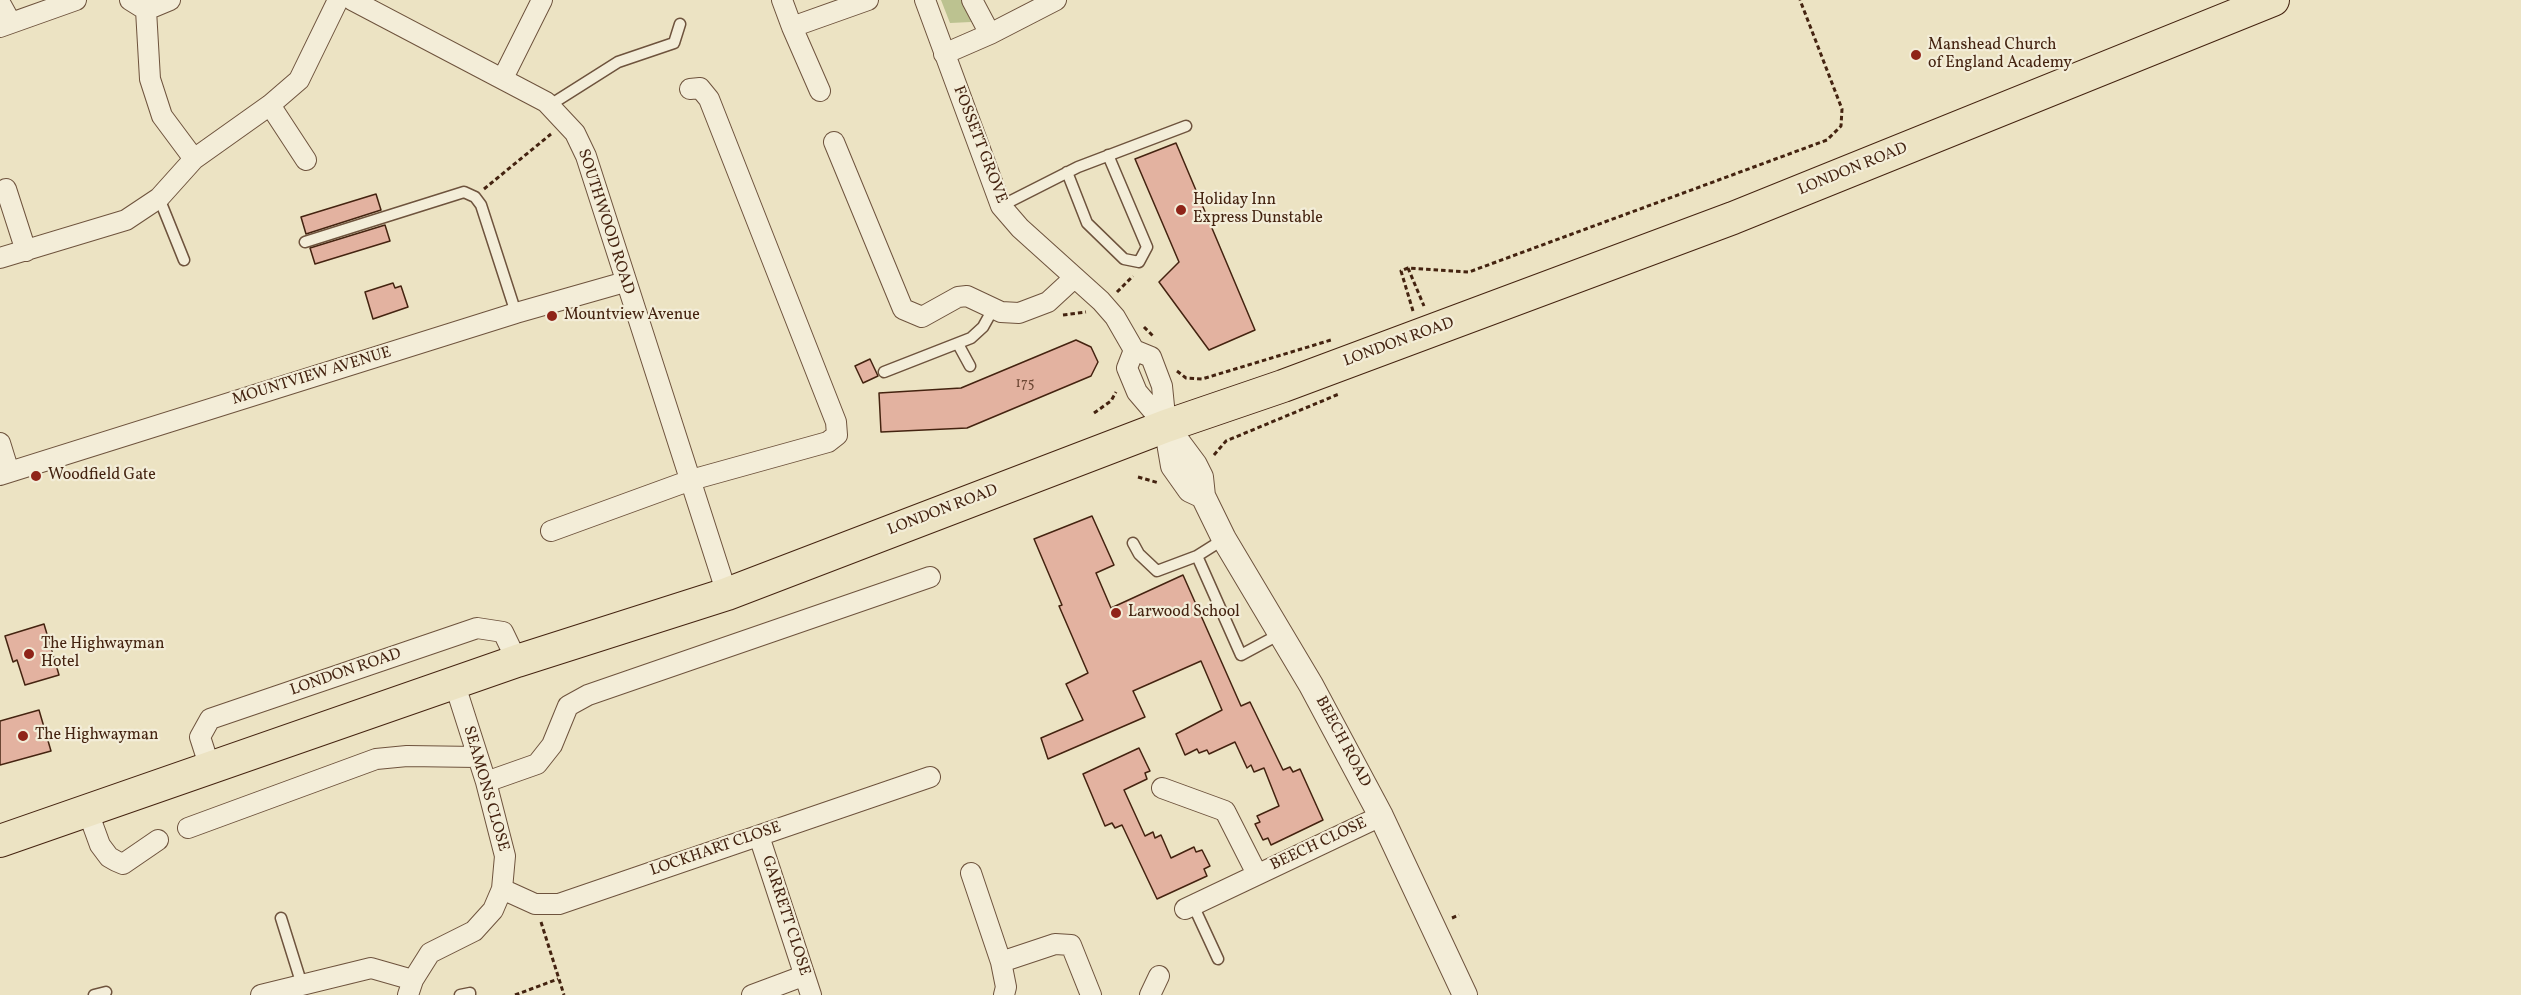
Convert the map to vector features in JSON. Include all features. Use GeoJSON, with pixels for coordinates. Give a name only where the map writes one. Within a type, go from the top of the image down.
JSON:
{"type":"FeatureCollection","features":[{"type":"Feature","properties":{"kind":"main road","name":"LONDON ROAD"},"geometry":{"type":"LineString","coordinates":[[0,841],[517,662],[728,594],[1166,426],[1294,382],[1733,218],[2272,0]]}},
{"type":"Feature","properties":{"kind":"street"},"geometry":{"type":"LineString","coordinates":[[0,3],[5,24],[76,0]]}},
{"type":"Feature","properties":{"kind":"street"},"geometry":{"type":"LineString","coordinates":[[170,0],[138,5],[150,79],[162,116],[194,159]]}},
{"type":"Feature","properties":{"kind":"street"},"geometry":{"type":"LineString","coordinates":[[0,258],[126,220],[159,198],[194,159],[270,105],[299,80],[338,0]]}},
{"type":"Feature","properties":{"kind":"street","name":"SOUTHWOOD ROAD"},"geometry":{"type":"LineString","coordinates":[[352,0],[550,105],[566,121],[586,156],[728,594]]}},
{"type":"Feature","properties":{"kind":"street"},"geometry":{"type":"LineString","coordinates":[[502,78],[542,0]]}},
{"type":"Feature","properties":{"kind":"street"},"geometry":{"type":"LineString","coordinates":[[782,0],[820,91]]}},
{"type":"Feature","properties":{"kind":"street"},"geometry":{"type":"LineString","coordinates":[[792,27],[868,0]]}},
{"type":"Feature","properties":{"kind":"street","name":"FOSSETT GROVE"},"geometry":{"type":"LineString","coordinates":[[925,0],[1001,206],[1020,228],[1108,309],[1134,350],[1151,357],[1162,386],[1166,426]]}},
{"type":"Feature","properties":{"kind":"street"},"geometry":{"type":"LineString","coordinates":[[972,0],[990,34]]}},
{"type":"Feature","properties":{"kind":"street"},"geometry":{"type":"LineString","coordinates":[[944,54],[990,34],[1056,0]]}},
{"type":"Feature","properties":{"kind":"street"},"geometry":{"type":"LineString","coordinates":[[551,531],[691,480],[828,442],[837,435],[836,423],[709,99],[700,88],[690,89]]}},
{"type":"Feature","properties":{"kind":"street"},"geometry":{"type":"LineString","coordinates":[[270,105],[306,160]]}},
{"type":"Feature","properties":{"kind":"street"},"geometry":{"type":"LineString","coordinates":[[834,142],[903,309],[922,317],[958,297],[967,296],[993,309],[1019,313],[1039,308],[1056,296],[1074,278]]}},
{"type":"Feature","properties":{"kind":"street"},"geometry":{"type":"LineString","coordinates":[[6,189],[26,251]]}},
{"type":"Feature","properties":{"kind":"street","name":"MOUNTVIEW AVENUE"},"geometry":{"type":"LineString","coordinates":[[5,474],[516,313],[625,282]]}},
{"type":"Feature","properties":{"kind":"street","name":"BEECH ROAD"},"geometry":{"type":"LineString","coordinates":[[1166,426],[1195,465],[1201,477],[1203,496],[1224,538],[1281,634],[1381,816],[1465,995]]}},
{"type":"Feature","properties":{"kind":"street"},"geometry":{"type":"LineString","coordinates":[[0,443],[5,474]]}},
{"type":"Feature","properties":{"kind":"street"},"geometry":{"type":"LineString","coordinates":[[486,782],[537,764],[552,746],[568,706],[588,695],[930,577]]}},
{"type":"Feature","properties":{"kind":"street","name":"LONDON ROAD"},"geometry":{"type":"LineString","coordinates":[[210,768],[200,737],[210,719],[477,628],[503,632],[517,662]]}},
{"type":"Feature","properties":{"kind":"street","name":"SEAMONS CLOSE"},"geometry":{"type":"LineString","coordinates":[[410,988],[430,953],[474,931],[493,910],[502,889],[505,856],[486,782],[455,685]]}},
{"type":"Feature","properties":{"kind":"street"},"geometry":{"type":"LineString","coordinates":[[188,828],[376,759],[407,756],[477,757]]}},
{"type":"Feature","properties":{"kind":"street","name":"LOCKHART CLOSE"},"geometry":{"type":"LineString","coordinates":[[502,889],[535,904],[559,904],[930,777]]}},
{"type":"Feature","properties":{"kind":"street","name":"BEECH CLOSE"},"geometry":{"type":"LineString","coordinates":[[1162,788],[1225,811],[1257,874]]}},
{"type":"Feature","properties":{"kind":"street"},"geometry":{"type":"LineString","coordinates":[[88,812],[100,845],[109,857],[123,864],[158,840]]}},
{"type":"Feature","properties":{"kind":"street","name":"BEECH CLOSE"},"geometry":{"type":"LineString","coordinates":[[1189,907],[1381,816]]}},
{"type":"Feature","properties":{"kind":"street","name":"GARRETT CLOSE"},"geometry":{"type":"LineString","coordinates":[[759,836],[811,995]]}},
{"type":"Feature","properties":{"kind":"street"},"geometry":{"type":"LineString","coordinates":[[971,873],[1001,962],[1006,987],[1004,995]]}},
{"type":"Feature","properties":{"kind":"street"},"geometry":{"type":"LineString","coordinates":[[1001,962],[1054,944],[1071,945],[1091,995]]}},
{"type":"Feature","properties":{"kind":"street"},"geometry":{"type":"LineString","coordinates":[[261,995],[371,968],[410,988]]}},
{"type":"Feature","properties":{"kind":"street"},"geometry":{"type":"LineString","coordinates":[[752,995],[803,976]]}},
{"type":"Feature","properties":{"kind":"street"},"geometry":{"type":"LineString","coordinates":[[1150,995],[1160,976]]}},
{"type":"Feature","properties":{"kind":"lane"},"geometry":{"type":"LineString","coordinates":[[550,105],[618,62],[674,43],[680,24]]}},
{"type":"Feature","properties":{"kind":"lane"},"geometry":{"type":"LineString","coordinates":[[1001,206],[1067,172],[1186,126]]}},
{"type":"Feature","properties":{"kind":"lane"},"geometry":{"type":"LineString","coordinates":[[1067,172],[1087,223],[1124,259],[1139,262],[1147,247],[1108,155]]}},
{"type":"Feature","properties":{"kind":"lane"},"geometry":{"type":"LineString","coordinates":[[305,243],[464,192],[475,197],[489,227],[516,313]]}},
{"type":"Feature","properties":{"kind":"lane"},"geometry":{"type":"LineString","coordinates":[[159,198],[184,260]]}},
{"type":"Feature","properties":{"kind":"lane"},"geometry":{"type":"LineString","coordinates":[[884,372],[958,344],[977,333],[993,309]]}},
{"type":"Feature","properties":{"kind":"lane"},"geometry":{"type":"LineString","coordinates":[[958,344],[970,366]]}},
{"type":"Feature","properties":{"kind":"lane"},"geometry":{"type":"LineString","coordinates":[[1133,543],[1139,554],[1157,571],[1197,556],[1224,538]]}},
{"type":"Feature","properties":{"kind":"lane"},"geometry":{"type":"LineString","coordinates":[[1197,556],[1241,655],[1281,634]]}},
{"type":"Feature","properties":{"kind":"lane"},"geometry":{"type":"LineString","coordinates":[[1189,907],[1218,959]]}},
{"type":"Feature","properties":{"kind":"lane"},"geometry":{"type":"LineString","coordinates":[[281,918],[302,985]]}},
{"type":"Feature","properties":{"kind":"lane"},"geometry":{"type":"LineString","coordinates":[[94,995],[106,992]]}},
{"type":"Feature","properties":{"kind":"lane"},"geometry":{"type":"LineString","coordinates":[[460,995],[470,993],[470,995]]}},
{"type":"Feature","properties":{"kind":"path"},"geometry":{"type":"LineString","coordinates":[[1414,315],[1401,271],[1408,268],[1469,272],[1827,140],[1841,126],[1842,109],[1800,0]]}},
{"type":"Feature","properties":{"kind":"path"},"geometry":{"type":"LineString","coordinates":[[475,197],[566,121]]}},
{"type":"Feature","properties":{"kind":"path"},"geometry":{"type":"LineString","coordinates":[[1113,296],[1139,270],[1139,262]]}},
{"type":"Feature","properties":{"kind":"path"},"geometry":{"type":"LineString","coordinates":[[1408,268],[1424,306]]}},
{"type":"Feature","properties":{"kind":"path"},"geometry":{"type":"LineString","coordinates":[[1053,319],[1089,311]]}},
{"type":"Feature","properties":{"kind":"path"},"geometry":{"type":"LineString","coordinates":[[1142,325],[1157,339]]}},
{"type":"Feature","properties":{"kind":"path"},"geometry":{"type":"LineString","coordinates":[[1168,365],[1186,378],[1202,379],[1336,338]]}},
{"type":"Feature","properties":{"kind":"path"},"geometry":{"type":"LineString","coordinates":[[1094,413],[1111,401],[1116,392],[1116,383]]}},
{"type":"Feature","properties":{"kind":"path"},"geometry":{"type":"LineString","coordinates":[[1215,453],[1226,441],[1347,390]]}},
{"type":"Feature","properties":{"kind":"path"},"geometry":{"type":"LineString","coordinates":[[535,904],[564,995]]}},
{"type":"Feature","properties":{"kind":"path"},"geometry":{"type":"LineString","coordinates":[[515,995],[558,979]]}},
{"type":"Feature","properties":{"kind":"green space"},"geometry":{"type":"Polygon","coordinates":[[[941,0],[963,0],[971,22],[950,23],[941,0]]]}},
{"type":"Feature","properties":{"kind":"building","name":"Holiday Inn Express Dunstable"},"geometry":{"type":"Polygon","coordinates":[[[1176,143],[1255,330],[1209,350],[1159,282],[1179,262],[1135,159],[1176,143]]]}},
{"type":"Feature","properties":{"kind":"building"},"geometry":{"type":"Polygon","coordinates":[[[376,194],[381,210],[306,234],[301,217],[376,194]]]}},
{"type":"Feature","properties":{"kind":"building"},"geometry":{"type":"Polygon","coordinates":[[[385,225],[390,241],[315,264],[310,248],[385,225]]]}},
{"type":"Feature","properties":{"kind":"building"},"geometry":{"type":"Polygon","coordinates":[[[393,283],[395,288],[401,286],[408,307],[373,319],[365,292],[393,283]]]}},
{"type":"Feature","properties":{"kind":"building"},"geometry":{"type":"Polygon","coordinates":[[[1076,340],[1091,347],[1098,362],[1091,376],[967,428],[881,432],[879,393],[961,388],[1076,340]]]}},
{"type":"Feature","properties":{"kind":"building"},"geometry":{"type":"Polygon","coordinates":[[[870,359],[878,376],[863,383],[855,366],[870,359]]]}},
{"type":"Feature","properties":{"kind":"building"},"geometry":{"type":"Polygon","coordinates":[[[1092,516],[1114,565],[1096,573],[1111,608],[1183,575],[1241,706],[1250,702],[1283,770],[1290,767],[1293,772],[1300,769],[1323,820],[1271,845],[1268,838],[1263,840],[1255,824],[1260,822],[1257,816],[1279,806],[1264,768],[1254,772],[1251,765],[1247,768],[1235,742],[1209,754],[1207,750],[1199,753],[1197,749],[1185,755],[1176,734],[1222,710],[1201,661],[1133,691],[1145,717],[1048,759],[1041,738],[1083,720],[1066,684],[1088,673],[1059,606],[1062,605],[1034,539],[1092,516]]]}},
{"type":"Feature","properties":{"kind":"building","name":"The Highwayman Hotel"},"geometry":{"type":"Polygon","coordinates":[[[44,624],[59,675],[25,685],[17,660],[13,662],[5,636],[44,624]]]}},
{"type":"Feature","properties":{"kind":"building","name":"The Highwayman"},"geometry":{"type":"Polygon","coordinates":[[[39,710],[51,751],[0,765],[0,721],[39,710]]]}},
{"type":"Feature","properties":{"kind":"building"},"geometry":{"type":"Polygon","coordinates":[[[1139,748],[1150,771],[1145,773],[1147,779],[1124,790],[1145,836],[1153,832],[1155,838],[1161,835],[1171,858],[1194,847],[1196,852],[1202,850],[1210,866],[1204,869],[1207,876],[1157,899],[1122,825],[1115,828],[1112,823],[1105,826],[1083,774],[1139,748]]]}},
{"type":"Feature","properties":{"kind":"place","name":"Manshead Church of England Academy"},"geometry":{"type":"Point","coordinates":[1916,55]}},
{"type":"Feature","properties":{"kind":"place","name":"Holiday Inn Express Dunstable"},"geometry":{"type":"Point","coordinates":[1181,210]}},
{"type":"Feature","properties":{"kind":"place","name":"Mountview Avenue"},"geometry":{"type":"Point","coordinates":[552,316]}},
{"type":"Feature","properties":{"kind":"place","name":"Woodfield Gate"},"geometry":{"type":"Point","coordinates":[36,476]}},
{"type":"Feature","properties":{"kind":"place","name":"Larwood School"},"geometry":{"type":"Point","coordinates":[1116,613]}},
{"type":"Feature","properties":{"kind":"place","name":"The Highwayman Hotel"},"geometry":{"type":"Point","coordinates":[29,654]}},
{"type":"Feature","properties":{"kind":"place","name":"The Highwayman"},"geometry":{"type":"Point","coordinates":[23,736]}}]}
